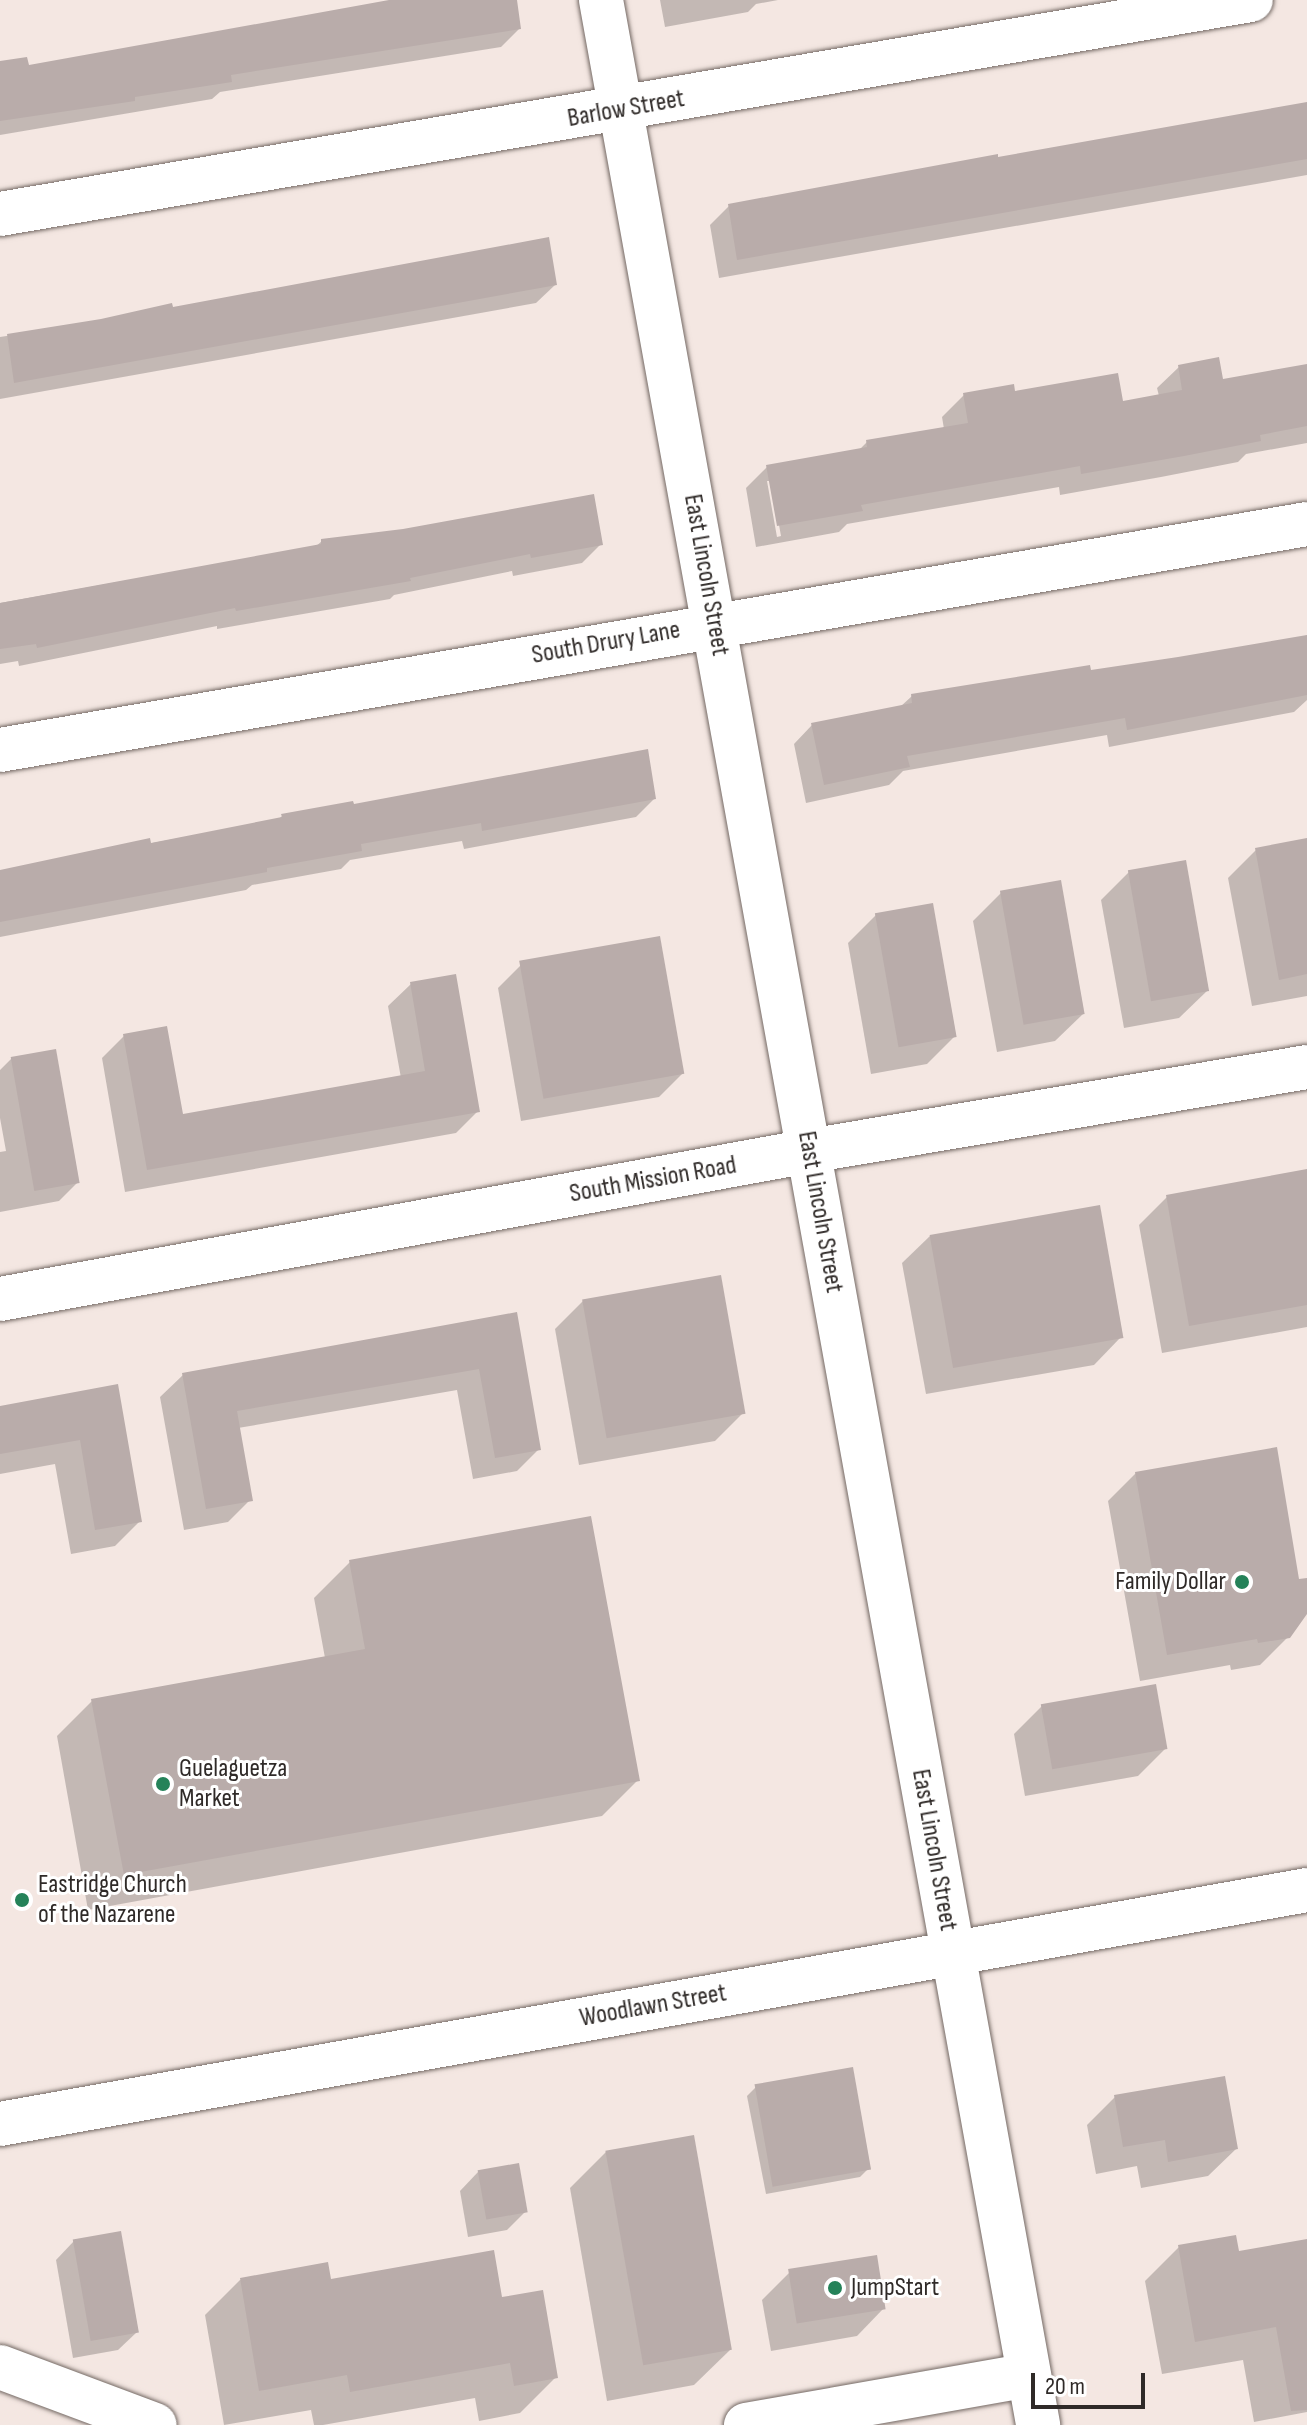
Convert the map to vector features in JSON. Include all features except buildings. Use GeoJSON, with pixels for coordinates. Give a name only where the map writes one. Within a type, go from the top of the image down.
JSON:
{"type":"FeatureCollection","features":[{"type":"Feature","properties":{"kind":"street","name":"East Lincoln Street"},"geometry":{"type":"LineString","coordinates":[[601,0],[1038,2425]]}},
{"type":"Feature","properties":{"kind":"street","name":"Barlow Street"},"geometry":{"type":"LineString","coordinates":[[0,214],[621,111],[1251,0]]}},
{"type":"Feature","properties":{"kind":"street","name":"South Drury Lane"},"geometry":{"type":"LineString","coordinates":[[0,750],[1307,524]]}},
{"type":"Feature","properties":{"kind":"street","name":"South Mission Road"},"geometry":{"type":"LineString","coordinates":[[0,1299],[809,1151],[1307,1067]]}},
{"type":"Feature","properties":{"kind":"street","name":"Woodlawn Street"},"geometry":{"type":"LineString","coordinates":[[0,2124],[952,1951],[1307,1890]]}},
{"type":"Feature","properties":{"kind":"street"},"geometry":{"type":"LineString","coordinates":[[0,2367],[155,2425]]}},
{"type":"Feature","properties":{"kind":"street"},"geometry":{"type":"LineString","coordinates":[[746,2425],[1029,2375]]}},
{"type":"Feature","properties":{"kind":"place","name":"Family Dollar"},"geometry":{"type":"Point","coordinates":[1242,1582]}},
{"type":"Feature","properties":{"kind":"place","name":"Guelaguetza Market"},"geometry":{"type":"Point","coordinates":[163,1784]}},
{"type":"Feature","properties":{"kind":"place","name":"Eastridge Church of the Nazarene"},"geometry":{"type":"Point","coordinates":[22,1900]}},
{"type":"Feature","properties":{"kind":"place","name":"JumpStart"},"geometry":{"type":"Point","coordinates":[835,2288]}}]}
